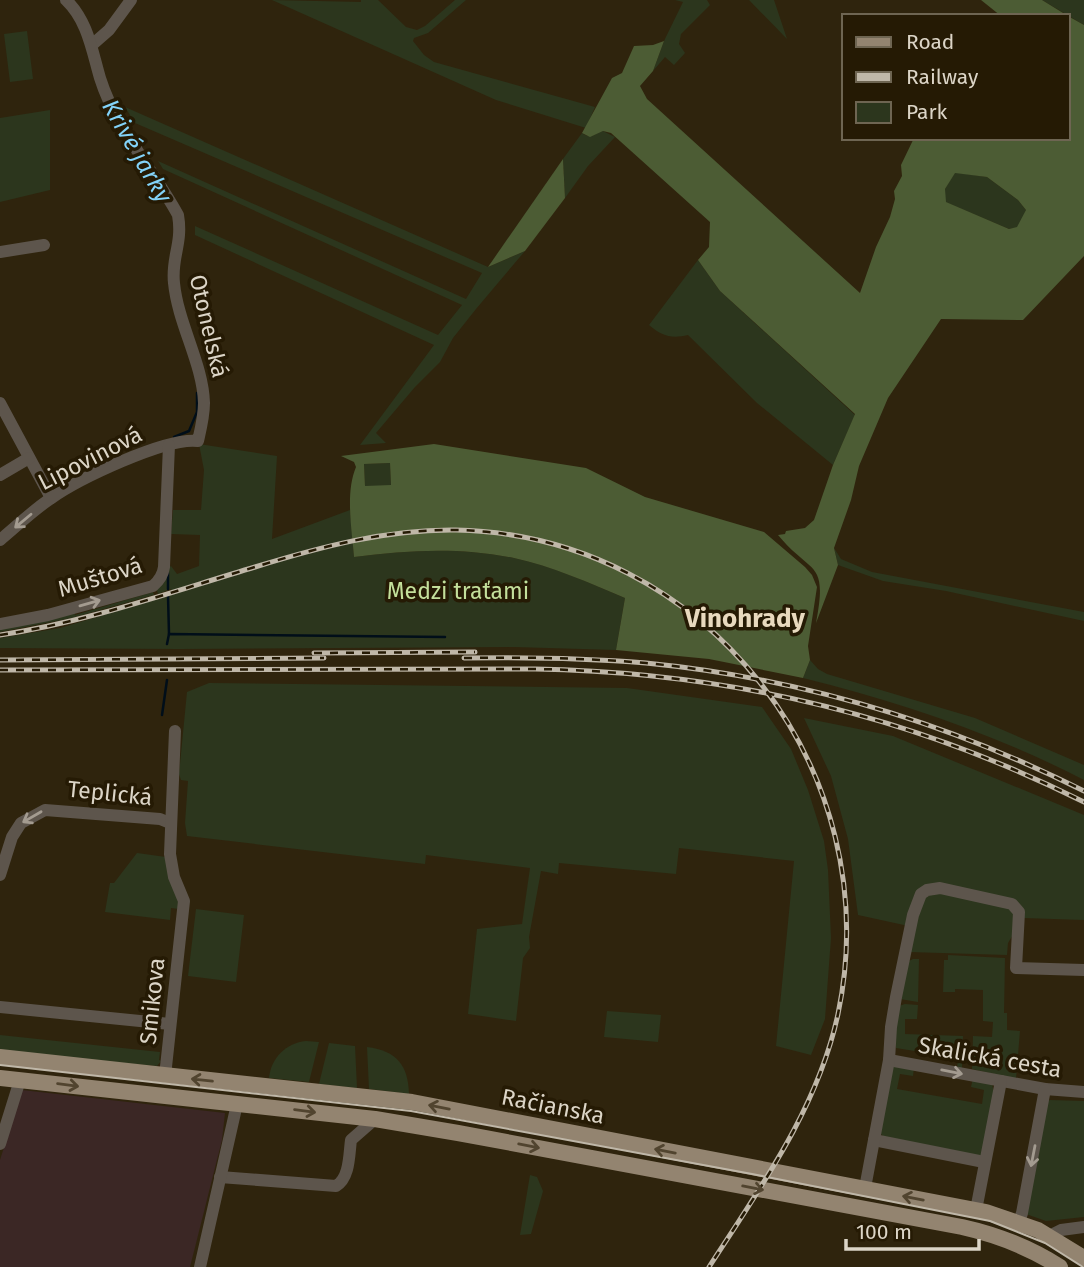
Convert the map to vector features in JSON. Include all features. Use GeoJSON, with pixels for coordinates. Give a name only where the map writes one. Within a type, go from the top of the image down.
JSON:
{"type":"FeatureCollection","features":[{"type":"Feature","properties":{"kind":"main road","name":"Račianska"},"geometry":{"type":"LineString","coordinates":[[0,1057],[412,1102],[976,1210],[1018,1222],[1049,1236],[1084,1258]]}},
{"type":"Feature","properties":{"kind":"main road","name":"Račianska"},"geometry":{"type":"LineString","coordinates":[[0,1078],[375,1119],[511,1142],[962,1227],[1022,1245],[1060,1267]]}},
{"type":"Feature","properties":{"kind":"street","name":"Otonelská"},"geometry":{"type":"LineString","coordinates":[[66,0],[76,12],[93,44],[101,82],[112,106],[177,215],[181,232],[174,266],[174,283],[204,403],[198,440]]}},
{"type":"Feature","properties":{"kind":"street"},"geometry":{"type":"LineString","coordinates":[[93,44],[109,30],[131,0]]}},
{"type":"Feature","properties":{"kind":"street"},"geometry":{"type":"LineString","coordinates":[[0,252],[44,245]]}},
{"type":"Feature","properties":{"kind":"street"},"geometry":{"type":"LineString","coordinates":[[0,403],[51,498]]}},
{"type":"Feature","properties":{"kind":"street","name":"Lipovinová"},"geometry":{"type":"LineString","coordinates":[[0,540],[51,498],[127,459],[152,448],[184,440],[198,440]]}},
{"type":"Feature","properties":{"kind":"street","name":"Muštová"},"geometry":{"type":"LineString","coordinates":[[0,624],[48,615],[153,586],[158,582],[164,567],[169,445]]}},
{"type":"Feature","properties":{"kind":"street"},"geometry":{"type":"LineString","coordinates":[[0,475],[29,458]]}},
{"type":"Feature","properties":{"kind":"street","name":"Smikova"},"geometry":{"type":"LineString","coordinates":[[164,1076],[184,901],[174,877],[170,854],[175,731]]}},
{"type":"Feature","properties":{"kind":"street","name":"Teplická"},"geometry":{"type":"LineString","coordinates":[[0,874],[12,837],[21,823],[48,809],[160,819],[170,824]]}},
{"type":"Feature","properties":{"kind":"street","name":"Skalická cesta"},"geometry":{"type":"LineString","coordinates":[[865,1188],[889,1060],[896,997],[920,894],[940,888],[1012,904],[1019,912],[1017,968],[1084,970]]}},
{"type":"Feature","properties":{"kind":"street"},"geometry":{"type":"LineString","coordinates":[[0,1007],[170,1024]]}},
{"type":"Feature","properties":{"kind":"street","name":"Skalická cesta"},"geometry":{"type":"LineString","coordinates":[[889,1060],[1045,1089],[1084,1092]]}},
{"type":"Feature","properties":{"kind":"street"},"geometry":{"type":"LineString","coordinates":[[0,1144],[20,1080]]}},
{"type":"Feature","properties":{"kind":"street"},"geometry":{"type":"LineString","coordinates":[[976,1210],[1001,1081]]}},
{"type":"Feature","properties":{"kind":"street"},"geometry":{"type":"LineString","coordinates":[[1018,1222],[1022,1213],[1045,1089]]}},
{"type":"Feature","properties":{"kind":"street"},"geometry":{"type":"LineString","coordinates":[[200,1267],[237,1104]]}},
{"type":"Feature","properties":{"kind":"street"},"geometry":{"type":"LineString","coordinates":[[220,1177],[336,1186],[343,1181],[346,1172],[351,1140],[375,1119]]}},
{"type":"Feature","properties":{"kind":"street"},"geometry":{"type":"LineString","coordinates":[[874,1140],[984,1162]]}},
{"type":"Feature","properties":{"kind":"street"},"geometry":{"type":"LineString","coordinates":[[1049,1236],[1061,1230],[1084,1227]]}},
{"type":"Feature","properties":{"kind":"shaded area"},"geometry":{"type":"Polygon","coordinates":[[[22,1090],[225,1113],[222,1140],[190,1267],[0,1267],[0,1160],[22,1090]]]}},
{"type":"Feature","properties":{"kind":"green space"},"geometry":{"type":"Polygon","coordinates":[[[272,0],[378,0],[406,27],[417,30],[455,0],[466,0],[428,33],[414,38],[413,41],[424,55],[434,62],[595,107],[586,128],[496,100],[272,0]]]}},
{"type":"Feature","properties":{"kind":"green space"},"geometry":{"type":"Polygon","coordinates":[[[675,0],[707,0],[710,5],[681,34],[679,44],[685,53],[674,65],[665,57],[653,71],[683,2],[675,0]]]}},
{"type":"Feature","properties":{"kind":"green space"},"geometry":{"type":"Polygon","coordinates":[[[749,0],[774,0],[787,39],[749,0]]]}},
{"type":"Feature","properties":{"kind":"green space"},"geometry":{"type":"Polygon","coordinates":[[[981,0],[1042,0],[1065,14],[998,14],[981,0]]]}},
{"type":"Feature","properties":{"kind":"green space"},"geometry":{"type":"Polygon","coordinates":[[[1042,0],[1084,0],[1084,25],[1070,14],[1042,0]]]}},
{"type":"Feature","properties":{"kind":"green space"},"geometry":{"type":"Polygon","coordinates":[[[1070,17],[1084,25],[1084,256],[1023,320],[941,319],[888,398],[859,466],[851,500],[834,548],[838,565],[816,623],[820,588],[818,578],[814,570],[778,535],[805,528],[814,520],[833,465],[855,414],[720,291],[698,260],[709,247],[710,222],[611,133],[603,131],[590,137],[582,133],[612,78],[622,73],[634,46],[653,45],[664,41],[653,71],[640,86],[647,99],[860,293],[890,217],[895,199],[894,191],[902,176],[901,165],[913,140],[1070,140],[1070,17]],[[955,173],[945,189],[946,202],[1009,229],[1017,227],[1026,210],[1018,200],[987,177],[955,173]]]}},
{"type":"Feature","properties":{"kind":"green space"},"geometry":{"type":"Polygon","coordinates":[[[27,31],[33,79],[10,82],[4,34],[27,31]]]}},
{"type":"Feature","properties":{"kind":"green space"},"geometry":{"type":"Polygon","coordinates":[[[125,107],[488,267],[525,251],[453,338],[440,362],[376,433],[386,443],[360,445],[434,345],[195,235],[195,226],[438,335],[462,305],[163,169],[158,161],[466,299],[482,273],[135,123],[125,107]]]}},
{"type":"Feature","properties":{"kind":"green space"},"geometry":{"type":"Polygon","coordinates":[[[50,110],[50,190],[0,202],[0,118],[50,110]]]}},
{"type":"Feature","properties":{"kind":"green space"},"geometry":{"type":"Polygon","coordinates":[[[603,131],[615,137],[588,166],[565,198],[563,159],[582,133],[590,136],[603,131]]]}},
{"type":"Feature","properties":{"kind":"green space"},"geometry":{"type":"Polygon","coordinates":[[[563,159],[565,198],[525,251],[488,267],[563,159]]]}},
{"type":"Feature","properties":{"kind":"green space"},"geometry":{"type":"Polygon","coordinates":[[[954,172],[987,177],[1018,200],[1026,210],[1025,217],[1017,228],[1009,229],[945,202],[945,189],[954,172]]]}},
{"type":"Feature","properties":{"kind":"green space"},"geometry":{"type":"Polygon","coordinates":[[[698,260],[720,291],[855,415],[833,465],[757,403],[688,335],[667,336],[649,325],[698,260]]]}},
{"type":"Feature","properties":{"kind":"green space","name":"Medzi traťami"},"geometry":{"type":"Polygon","coordinates":[[[199,444],[277,456],[272,539],[350,510],[354,557],[414,551],[474,552],[514,558],[571,575],[625,598],[616,650],[514,647],[0,648],[0,638],[60,628],[171,595],[171,589],[158,594],[156,587],[166,569],[171,566],[177,574],[199,566],[200,535],[171,534],[173,510],[201,510],[204,470],[199,444]]]}},
{"type":"Feature","properties":{"kind":"green space"},"geometry":{"type":"Polygon","coordinates":[[[434,444],[586,468],[645,497],[764,532],[805,567],[817,587],[808,646],[810,660],[803,678],[709,659],[616,650],[625,598],[528,561],[454,551],[414,551],[354,557],[350,500],[356,467],[354,462],[341,456],[434,444]],[[390,463],[364,464],[365,486],[391,485],[390,463]]]}},
{"type":"Feature","properties":{"kind":"green space"},"geometry":{"type":"Polygon","coordinates":[[[390,463],[391,486],[365,487],[364,464],[390,463]]]}},
{"type":"Feature","properties":{"kind":"green space"},"geometry":{"type":"Polygon","coordinates":[[[834,548],[841,559],[872,572],[1084,612],[1084,621],[946,591],[883,581],[838,565],[834,548]]]}},
{"type":"Feature","properties":{"kind":"green space"},"geometry":{"type":"Polygon","coordinates":[[[153,592],[154,595],[72,618],[0,632],[0,626],[74,610],[75,615],[153,592]]]}},
{"type":"Feature","properties":{"kind":"green space"},"geometry":{"type":"Polygon","coordinates":[[[810,660],[827,674],[975,718],[1084,765],[1084,780],[982,734],[875,698],[803,678],[810,660]]]}},
{"type":"Feature","properties":{"kind":"green space"},"geometry":{"type":"Polygon","coordinates":[[[209,683],[627,688],[762,707],[791,749],[808,790],[824,841],[831,938],[825,1019],[811,1055],[776,1046],[794,861],[679,848],[676,874],[559,863],[558,874],[541,871],[529,937],[530,948],[523,958],[516,1021],[468,1014],[477,929],[522,924],[530,868],[426,855],[425,864],[187,836],[185,823],[188,781],[181,780],[179,774],[187,692],[209,683]]]}},
{"type":"Feature","properties":{"kind":"green space"},"geometry":{"type":"Polygon","coordinates":[[[804,718],[893,736],[1084,815],[1084,920],[1023,918],[1008,943],[1007,955],[909,952],[913,927],[858,915],[848,839],[831,776],[804,718]]]}},
{"type":"Feature","properties":{"kind":"green space"},"geometry":{"type":"Polygon","coordinates":[[[137,853],[166,857],[179,898],[179,909],[171,908],[170,920],[105,912],[110,883],[114,883],[137,853]]]}},
{"type":"Feature","properties":{"kind":"green space"},"geometry":{"type":"Polygon","coordinates":[[[196,909],[244,915],[236,982],[188,976],[196,909]]]}},
{"type":"Feature","properties":{"kind":"green space"},"geometry":{"type":"Polygon","coordinates":[[[948,955],[1005,958],[1004,1013],[1007,1013],[1007,1030],[1020,1031],[1016,1079],[972,1069],[973,1036],[992,1037],[993,1022],[983,1021],[983,990],[955,989],[955,992],[943,992],[944,960],[948,960],[948,955]]]}},
{"type":"Feature","properties":{"kind":"green space"},"geometry":{"type":"Polygon","coordinates":[[[919,959],[918,1002],[900,999],[907,962],[919,959]]]}},
{"type":"Feature","properties":{"kind":"green space"},"geometry":{"type":"Polygon","coordinates":[[[918,1005],[917,1019],[905,1019],[905,1034],[963,1036],[962,1068],[957,1069],[958,1058],[896,1048],[899,1006],[918,1005]]]}},
{"type":"Feature","properties":{"kind":"green space"},"geometry":{"type":"Polygon","coordinates":[[[607,1011],[661,1015],[658,1042],[604,1037],[607,1011]]]}},
{"type":"Feature","properties":{"kind":"green space"},"geometry":{"type":"Polygon","coordinates":[[[0,1035],[160,1052],[161,1061],[157,1066],[0,1052],[0,1035]]]}},
{"type":"Feature","properties":{"kind":"green space"},"geometry":{"type":"Polygon","coordinates":[[[306,1041],[319,1042],[309,1082],[269,1078],[276,1058],[286,1048],[306,1041]]]}},
{"type":"Feature","properties":{"kind":"green space"},"geometry":{"type":"Polygon","coordinates":[[[329,1043],[355,1046],[357,1088],[319,1084],[329,1043]]]}},
{"type":"Feature","properties":{"kind":"green space"},"geometry":{"type":"Polygon","coordinates":[[[367,1047],[386,1052],[399,1061],[406,1075],[409,1094],[369,1089],[367,1047]]]}},
{"type":"Feature","properties":{"kind":"green space"},"geometry":{"type":"Polygon","coordinates":[[[893,1066],[914,1067],[913,1076],[900,1074],[897,1089],[982,1104],[984,1090],[971,1087],[973,1078],[992,1084],[994,1093],[981,1158],[883,1136],[880,1133],[893,1066]]]}},
{"type":"Feature","properties":{"kind":"green space"},"geometry":{"type":"Polygon","coordinates":[[[1050,1100],[1084,1101],[1084,1217],[1046,1221],[1026,1214],[1050,1100]]]}},
{"type":"Feature","properties":{"kind":"green space"},"geometry":{"type":"Polygon","coordinates":[[[530,1175],[537,1177],[543,1191],[531,1234],[520,1235],[530,1175]]]}},
{"type":"Feature","properties":{"kind":"waterway","name":"Krivé jarky"},"geometry":{"type":"LineString","coordinates":[[174,437],[189,431],[197,412],[197,393]]}},
{"type":"Feature","properties":{"kind":"waterway","name":"Krivé jarky"},"geometry":{"type":"LineString","coordinates":[[168,573],[168,589]]}},
{"type":"Feature","properties":{"kind":"waterway"},"geometry":{"type":"LineString","coordinates":[[168,596],[169,634]]}},
{"type":"Feature","properties":{"kind":"waterway"},"geometry":{"type":"LineString","coordinates":[[167,644],[169,634],[445,637]]}},
{"type":"Feature","properties":{"kind":"waterway"},"geometry":{"type":"LineString","coordinates":[[162,715],[167,680]]}},
{"type":"Feature","properties":{"kind":"tram line"},"geometry":{"type":"LineString","coordinates":[[0,1065],[411,1111],[752,1174],[990,1221],[1045,1243],[1083,1267]]}},
{"type":"Feature","properties":{"kind":"railway"},"geometry":{"type":"LineString","coordinates":[[0,635],[97,614],[329,546],[430,530],[456,530],[546,542],[628,573],[700,621],[760,682],[805,755],[835,836],[846,923],[838,1014],[817,1082],[767,1177],[709,1267]]}},
{"type":"Feature","properties":{"kind":"railway"},"geometry":{"type":"LineString","coordinates":[[314,653],[475,652]]}},
{"type":"Feature","properties":{"kind":"railway"},"geometry":{"type":"LineString","coordinates":[[0,660],[324,658]]}},
{"type":"Feature","properties":{"kind":"railway"},"geometry":{"type":"LineString","coordinates":[[464,658],[623,661],[760,680],[815,692],[925,724],[1032,766],[1084,791]]}},
{"type":"Feature","properties":{"kind":"railway"},"geometry":{"type":"LineString","coordinates":[[0,670],[535,669],[678,679],[817,704],[885,723],[953,745],[1084,802]]}},
{"type":"Feature","properties":{"kind":"district","name":"Vinohrady"},"geometry":{"type":"Point","coordinates":[745,618]}}]}
